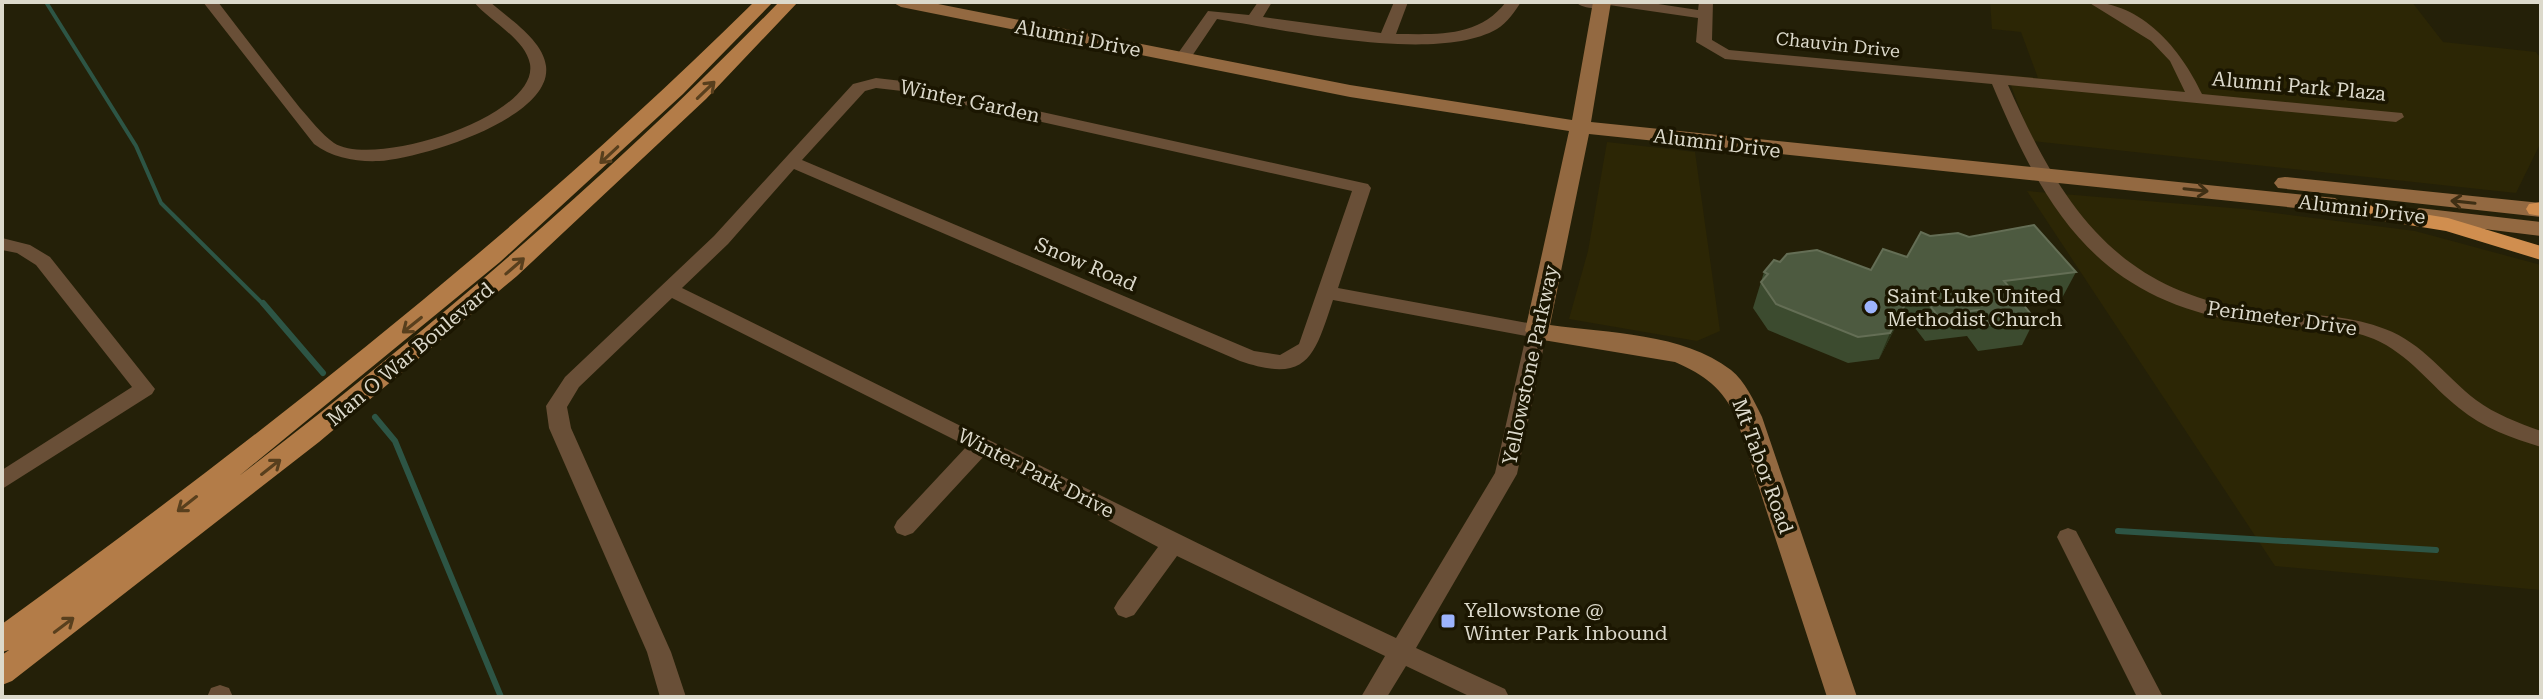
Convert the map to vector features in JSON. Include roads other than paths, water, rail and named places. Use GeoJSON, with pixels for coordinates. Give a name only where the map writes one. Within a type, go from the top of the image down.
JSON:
{"type":"FeatureCollection","features":[{"type":"Feature","properties":{"kind":"highway"},"geometry":{"type":"LineString","coordinates":[[2312,203],[2448,225],[2541,253]]}},
{"type":"Feature","properties":{"kind":"main road","name":"Man O War Boulevard"},"geometry":{"type":"LineString","coordinates":[[2,640],[320,401],[500,253],[679,88],[764,2]]}},
{"type":"Feature","properties":{"kind":"main road","name":"Man O War Boulevard"},"geometry":{"type":"LineString","coordinates":[[2,672],[293,449],[494,284],[708,88],[789,2]]}},
{"type":"Feature","properties":{"kind":"main road","name":"Alumni Drive"},"geometry":{"type":"LineString","coordinates":[[901,2],[1186,52]]}},
{"type":"Feature","properties":{"kind":"main road","name":"Alumni Drive"},"geometry":{"type":"LineString","coordinates":[[969,2],[1350,91],[1582,120],[1775,150],[2038,166],[2540,214]]}},
{"type":"Feature","properties":{"kind":"main road","name":"Yellowstone Parkway"},"geometry":{"type":"LineString","coordinates":[[1537,331],[1582,120],[1600,3]]}},
{"type":"Feature","properties":{"kind":"main road","name":"Alumni Drive"},"geometry":{"type":"LineString","coordinates":[[2038,166],[2312,203],[2540,214]]}},
{"type":"Feature","properties":{"kind":"main road","name":"Mt Tabor Road"},"geometry":{"type":"LineString","coordinates":[[1537,331],[1676,355],[1710,368],[1733,388],[1749,417],[1842,697]]}},
{"type":"Feature","properties":{"kind":"street"},"geometry":{"type":"LineString","coordinates":[[210,2],[322,143],[359,154],[404,152],[446,142],[499,114],[533,85],[538,63],[531,50],[481,2]]}},
{"type":"Feature","properties":{"kind":"street"},"geometry":{"type":"LineString","coordinates":[[1254,20],[1265,2]]}},
{"type":"Feature","properties":{"kind":"street"},"geometry":{"type":"LineString","coordinates":[[1387,36],[1401,2]]}},
{"type":"Feature","properties":{"kind":"street"},"geometry":{"type":"LineString","coordinates":[[1186,52],[1213,14],[1387,36],[1442,36],[1490,27],[1514,2]]}},
{"type":"Feature","properties":{"kind":"street"},"geometry":{"type":"LineString","coordinates":[[2095,2],[2133,21],[2164,43],[2184,71],[2197,99]]}},
{"type":"Feature","properties":{"kind":"street"},"geometry":{"type":"LineString","coordinates":[[1600,3],[1706,9]]}},
{"type":"Feature","properties":{"kind":"street","name":"Chauvin Drive"},"geometry":{"type":"LineString","coordinates":[[1706,9],[1704,42],[1725,54],[2197,99]]}},
{"type":"Feature","properties":{"kind":"street"},"geometry":{"type":"LineString","coordinates":[[1998,80],[2038,166]]}},
{"type":"Feature","properties":{"kind":"street","name":"Winter Garden"},"geometry":{"type":"LineString","coordinates":[[673,697],[659,652],[556,416],[558,400],[572,382],[671,290],[854,92],[869,84],[886,83],[1362,188],[1327,292]]}},
{"type":"Feature","properties":{"kind":"street","name":"Alumni Park Plaza"},"geometry":{"type":"LineString","coordinates":[[2197,99],[2396,117]]}},
{"type":"Feature","properties":{"kind":"street","name":"Snow Road"},"geometry":{"type":"LineString","coordinates":[[792,162],[1261,362],[1285,362],[1303,353],[1327,292]]}},
{"type":"Feature","properties":{"kind":"street","name":"Perimeter Drive"},"geometry":{"type":"LineString","coordinates":[[2038,166],[2088,241],[2137,279],[2179,299],[2227,313],[2339,324],[2380,334],[2420,357],[2479,412],[2513,430],[2541,439]]}},
{"type":"Feature","properties":{"kind":"street"},"geometry":{"type":"LineString","coordinates":[[2,244],[23,249],[43,261],[145,389],[2,481]]}},
{"type":"Feature","properties":{"kind":"street","name":"Winter Park Drive"},"geometry":{"type":"LineString","coordinates":[[671,290],[982,444],[1173,544],[1496,697]]}},
{"type":"Feature","properties":{"kind":"street"},"geometry":{"type":"LineString","coordinates":[[1327,292],[1537,331]]}},
{"type":"Feature","properties":{"kind":"street","name":"Yellowstone Parkway"},"geometry":{"type":"LineString","coordinates":[[1374,697],[1506,474],[1537,331]]}},
{"type":"Feature","properties":{"kind":"street"},"geometry":{"type":"LineString","coordinates":[[905,527],[982,444]]}},
{"type":"Feature","properties":{"kind":"street"},"geometry":{"type":"LineString","coordinates":[[2068,537],[2150,697]]}},
{"type":"Feature","properties":{"kind":"street"},"geometry":{"type":"LineString","coordinates":[[1126,608],[1173,544]]}},
{"type":"Feature","properties":{"kind":"waterway"},"geometry":{"type":"LineString","coordinates":[[46,2],[136,146],[161,203],[264,305]]}},
{"type":"Feature","properties":{"kind":"waterway"},"geometry":{"type":"LineString","coordinates":[[263,303],[323,373]]}},
{"type":"Feature","properties":{"kind":"waterway"},"geometry":{"type":"LineString","coordinates":[[375,417],[395,441],[501,697]]}},
{"type":"Feature","properties":{"kind":"waterway"},"geometry":{"type":"LineString","coordinates":[[2118,531],[2436,550]]}},
{"type":"Feature","properties":{"kind":"place","name":"Saint Luke United Methodist Church"},"geometry":{"type":"Point","coordinates":[1871,307]}},
{"type":"Feature","properties":{"kind":"place","name":"Yellowstone @ Winter Park Inbound"},"geometry":{"type":"Point","coordinates":[1448,621]}}]}
